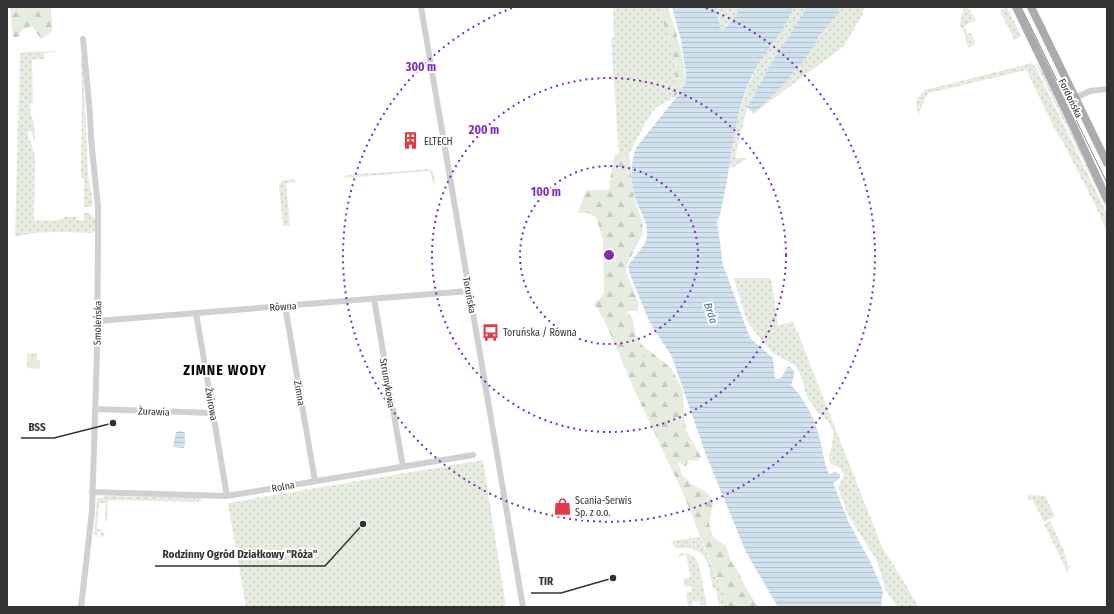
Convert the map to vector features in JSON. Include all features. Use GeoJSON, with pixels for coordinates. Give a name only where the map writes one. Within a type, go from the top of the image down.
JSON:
{"type":"FeatureCollection","features":[{"type":"Feature","properties":{"kind":"main road","name":"Fordońska"},"geometry":{"type":"LineString","coordinates":[[1016,7],[1107,199]]}},
{"type":"Feature","properties":{"kind":"main road","name":"Fordońska"},"geometry":{"type":"LineString","coordinates":[[1031,7],[1107,163]]}},
{"type":"Feature","properties":{"kind":"street","name":"Toruńska"},"geometry":{"type":"LineString","coordinates":[[421,7],[523,607]]}},
{"type":"Feature","properties":{"kind":"street","name":"Smoleńska"},"geometry":{"type":"LineString","coordinates":[[81,607],[91,521],[97,321],[98,207],[91,143],[84,39]]}},
{"type":"Feature","properties":{"kind":"street"},"geometry":{"type":"LineString","coordinates":[[1075,98],[1090,91],[1107,89]]}},
{"type":"Feature","properties":{"kind":"street","name":"Równa"},"geometry":{"type":"LineString","coordinates":[[97,321],[469,291]]}},
{"type":"Feature","properties":{"kind":"street","name":"Strumykowa"},"geometry":{"type":"LineString","coordinates":[[374,299],[403,467]]}},
{"type":"Feature","properties":{"kind":"street","name":"Zimna"},"geometry":{"type":"LineString","coordinates":[[285,306],[315,481]]}},
{"type":"Feature","properties":{"kind":"street","name":"Żwirowa"},"geometry":{"type":"LineString","coordinates":[[196,313],[227,496]]}},
{"type":"Feature","properties":{"kind":"street","name":"Żurawia"},"geometry":{"type":"LineString","coordinates":[[95,409],[213,412]]}},
{"type":"Feature","properties":{"kind":"street","name":"Rolna"},"geometry":{"type":"LineString","coordinates":[[92,492],[227,496],[473,455]]}},
{"type":"Feature","properties":{"kind":"green space"},"geometry":{"type":"Polygon","coordinates":[[[10,7],[51,7],[52,31],[41,39],[32,26],[22,30],[18,37],[13,37],[10,7]]]}},
{"type":"Feature","properties":{"kind":"green space"},"geometry":{"type":"Polygon","coordinates":[[[613,7],[659,7],[666,25],[676,72],[676,82],[672,95],[667,101],[655,108],[629,154],[619,154],[611,39],[614,37],[613,7]]]}},
{"type":"Feature","properties":{"kind":"green space"},"geometry":{"type":"Polygon","coordinates":[[[659,7],[668,7],[680,46],[685,77],[681,90],[667,102],[674,90],[676,65],[659,7]]]}},
{"type":"Feature","properties":{"kind":"green space"},"geometry":{"type":"Polygon","coordinates":[[[716,7],[741,7],[728,26],[722,29],[720,28],[716,7]]]}},
{"type":"Feature","properties":{"kind":"green space"},"geometry":{"type":"Polygon","coordinates":[[[794,7],[807,7],[770,65],[747,108],[735,158],[748,158],[732,168],[729,167],[736,125],[749,84],[762,59],[794,7]]]}},
{"type":"Feature","properties":{"kind":"green space"},"geometry":{"type":"Polygon","coordinates":[[[839,7],[864,7],[862,16],[843,47],[754,113],[781,87],[807,57],[819,36],[839,13],[839,7]]]}},
{"type":"Feature","properties":{"kind":"green space"},"geometry":{"type":"Polygon","coordinates":[[[966,7],[970,10],[976,20],[964,26],[968,34],[971,33],[975,42],[975,44],[968,48],[965,35],[960,25],[963,9],[966,7]]]}},
{"type":"Feature","properties":{"kind":"green space"},"geometry":{"type":"Polygon","coordinates":[[[1007,7],[1021,36],[1015,40],[1000,11],[1007,7]]]}},
{"type":"Feature","properties":{"kind":"green space"},"geometry":{"type":"Polygon","coordinates":[[[56,51],[44,53],[44,59],[32,60],[33,103],[30,103],[30,111],[34,124],[35,143],[31,131],[27,132],[35,156],[34,220],[55,221],[65,217],[77,217],[77,220],[84,220],[84,213],[89,213],[96,220],[95,230],[92,233],[43,232],[15,237],[20,55],[23,52],[56,51]]]}},
{"type":"Feature","properties":{"kind":"green space"},"geometry":{"type":"Polygon","coordinates":[[[81,59],[83,62],[88,175],[93,203],[91,207],[84,207],[84,178],[81,178],[81,59]]]}},
{"type":"Feature","properties":{"kind":"green space"},"geometry":{"type":"Polygon","coordinates":[[[1035,62],[1041,68],[1107,202],[1107,210],[1035,62]]]}},
{"type":"Feature","properties":{"kind":"green space"},"geometry":{"type":"Polygon","coordinates":[[[1032,63],[1035,66],[1107,214],[1107,231],[1026,70],[929,93],[925,98],[919,114],[917,111],[917,101],[925,90],[1032,63]]]}},
{"type":"Feature","properties":{"kind":"green space"},"geometry":{"type":"Polygon","coordinates":[[[615,154],[629,154],[634,198],[642,221],[643,233],[627,264],[626,272],[639,304],[637,311],[626,311],[633,319],[635,333],[642,345],[671,368],[683,391],[686,430],[701,457],[697,461],[688,460],[686,467],[678,462],[682,475],[693,485],[708,493],[713,503],[709,524],[713,537],[726,546],[731,561],[758,607],[729,607],[682,491],[637,396],[606,324],[598,309],[593,304],[601,298],[604,293],[603,240],[596,217],[588,213],[578,213],[586,190],[609,190],[615,154]]]}},
{"type":"Feature","properties":{"kind":"green space"},"geometry":{"type":"Polygon","coordinates":[[[429,169],[433,171],[435,183],[433,184],[430,171],[344,178],[346,175],[429,169]]]}},
{"type":"Feature","properties":{"kind":"green space"},"geometry":{"type":"Polygon","coordinates":[[[294,179],[295,182],[286,183],[290,226],[283,226],[279,185],[283,180],[294,179]]]}},
{"type":"Feature","properties":{"kind":"green space"},"geometry":{"type":"Polygon","coordinates":[[[734,278],[771,278],[778,326],[793,321],[882,547],[918,607],[897,607],[886,591],[877,561],[848,515],[838,487],[844,475],[840,468],[831,464],[829,459],[834,434],[829,422],[818,413],[806,395],[802,378],[796,366],[772,352],[747,322],[734,278]]]}},
{"type":"Feature","properties":{"kind":"green space"},"geometry":{"type":"Polygon","coordinates":[[[27,353],[37,354],[37,360],[40,360],[40,369],[27,368],[27,353]]]}},
{"type":"Feature","properties":{"kind":"green space"},"geometry":{"type":"Polygon","coordinates":[[[483,460],[506,607],[246,607],[228,503],[483,460]]]}},
{"type":"Feature","properties":{"kind":"green space"},"geometry":{"type":"Polygon","coordinates":[[[104,496],[200,498],[202,501],[108,500],[107,521],[105,521],[106,503],[99,503],[97,529],[102,530],[105,536],[101,537],[101,532],[98,531],[97,537],[94,534],[97,500],[98,498],[103,498],[104,496]]]}},
{"type":"Feature","properties":{"kind":"green space"},"geometry":{"type":"Polygon","coordinates":[[[1028,496],[1045,496],[1055,516],[1044,522],[1032,499],[1028,501],[1028,496]]]}},
{"type":"Feature","properties":{"kind":"green space"},"geometry":{"type":"Polygon","coordinates":[[[1050,521],[1067,558],[1065,559],[1070,568],[1068,569],[1069,575],[1044,524],[1050,521]]]}},
{"type":"Feature","properties":{"kind":"green space"},"geometry":{"type":"Polygon","coordinates":[[[700,537],[729,607],[719,605],[716,589],[713,589],[706,559],[698,551],[690,548],[676,548],[671,541],[700,537]]]}},
{"type":"Feature","properties":{"kind":"green space"},"geometry":{"type":"Polygon","coordinates":[[[686,553],[693,556],[699,564],[707,607],[700,607],[704,605],[700,605],[700,601],[692,602],[693,606],[688,607],[686,593],[692,592],[691,586],[685,587],[683,579],[691,577],[686,555],[677,557],[679,554],[686,553]]]}},
{"type":"Feature","properties":{"kind":"water","name":"Brda"},"geometry":{"type":"Polygon","coordinates":[[[672,7],[716,7],[720,28],[722,29],[728,26],[741,7],[794,7],[785,26],[761,60],[751,78],[743,99],[735,133],[720,215],[717,221],[723,265],[750,338],[773,358],[775,379],[781,378],[788,366],[794,372],[791,385],[801,397],[813,418],[829,474],[835,472],[840,474],[838,480],[833,483],[848,521],[871,563],[883,591],[881,607],[778,607],[746,552],[706,455],[672,357],[650,323],[631,277],[628,266],[645,243],[647,237],[646,225],[634,192],[632,173],[634,154],[636,148],[678,95],[685,83],[686,74],[681,40],[672,7]]]}},
{"type":"Feature","properties":{"kind":"water"},"geometry":{"type":"Polygon","coordinates":[[[807,7],[839,7],[839,13],[819,36],[807,57],[781,87],[754,113],[747,108],[770,65],[807,7]]]}},
{"type":"Feature","properties":{"kind":"water"},"geometry":{"type":"Polygon","coordinates":[[[182,431],[185,433],[184,448],[173,447],[176,432],[182,431]]]}},
{"type":"Feature","properties":{"kind":"tram line"},"geometry":{"type":"LineString","coordinates":[[1021,7],[1107,183]]}},
{"type":"Feature","properties":{"kind":"place","name":"ELTECH"},"geometry":{"type":"Point","coordinates":[411,141]}},
{"type":"Feature","properties":{"kind":"place","name":"Toruńska / Równa"},"geometry":{"type":"Point","coordinates":[490,332]}},
{"type":"Feature","properties":{"kind":"place","name":"BSS"},"geometry":{"type":"Point","coordinates":[113,423]}},
{"type":"Feature","properties":{"kind":"place","name":"Scania-Serwis Sp. z o.o."},"geometry":{"type":"Point","coordinates":[562,506]}},
{"type":"Feature","properties":{"kind":"place","name":"Rodzinny Ogród Działkowy \"Róża\""},"geometry":{"type":"Point","coordinates":[363,524]}},
{"type":"Feature","properties":{"kind":"place","name":"TIR"},"geometry":{"type":"Point","coordinates":[613,578]}},
{"type":"Feature","properties":{"kind":"district","name":"ZIMNE WODY"},"geometry":{"type":"Point","coordinates":[225,370]}}]}
